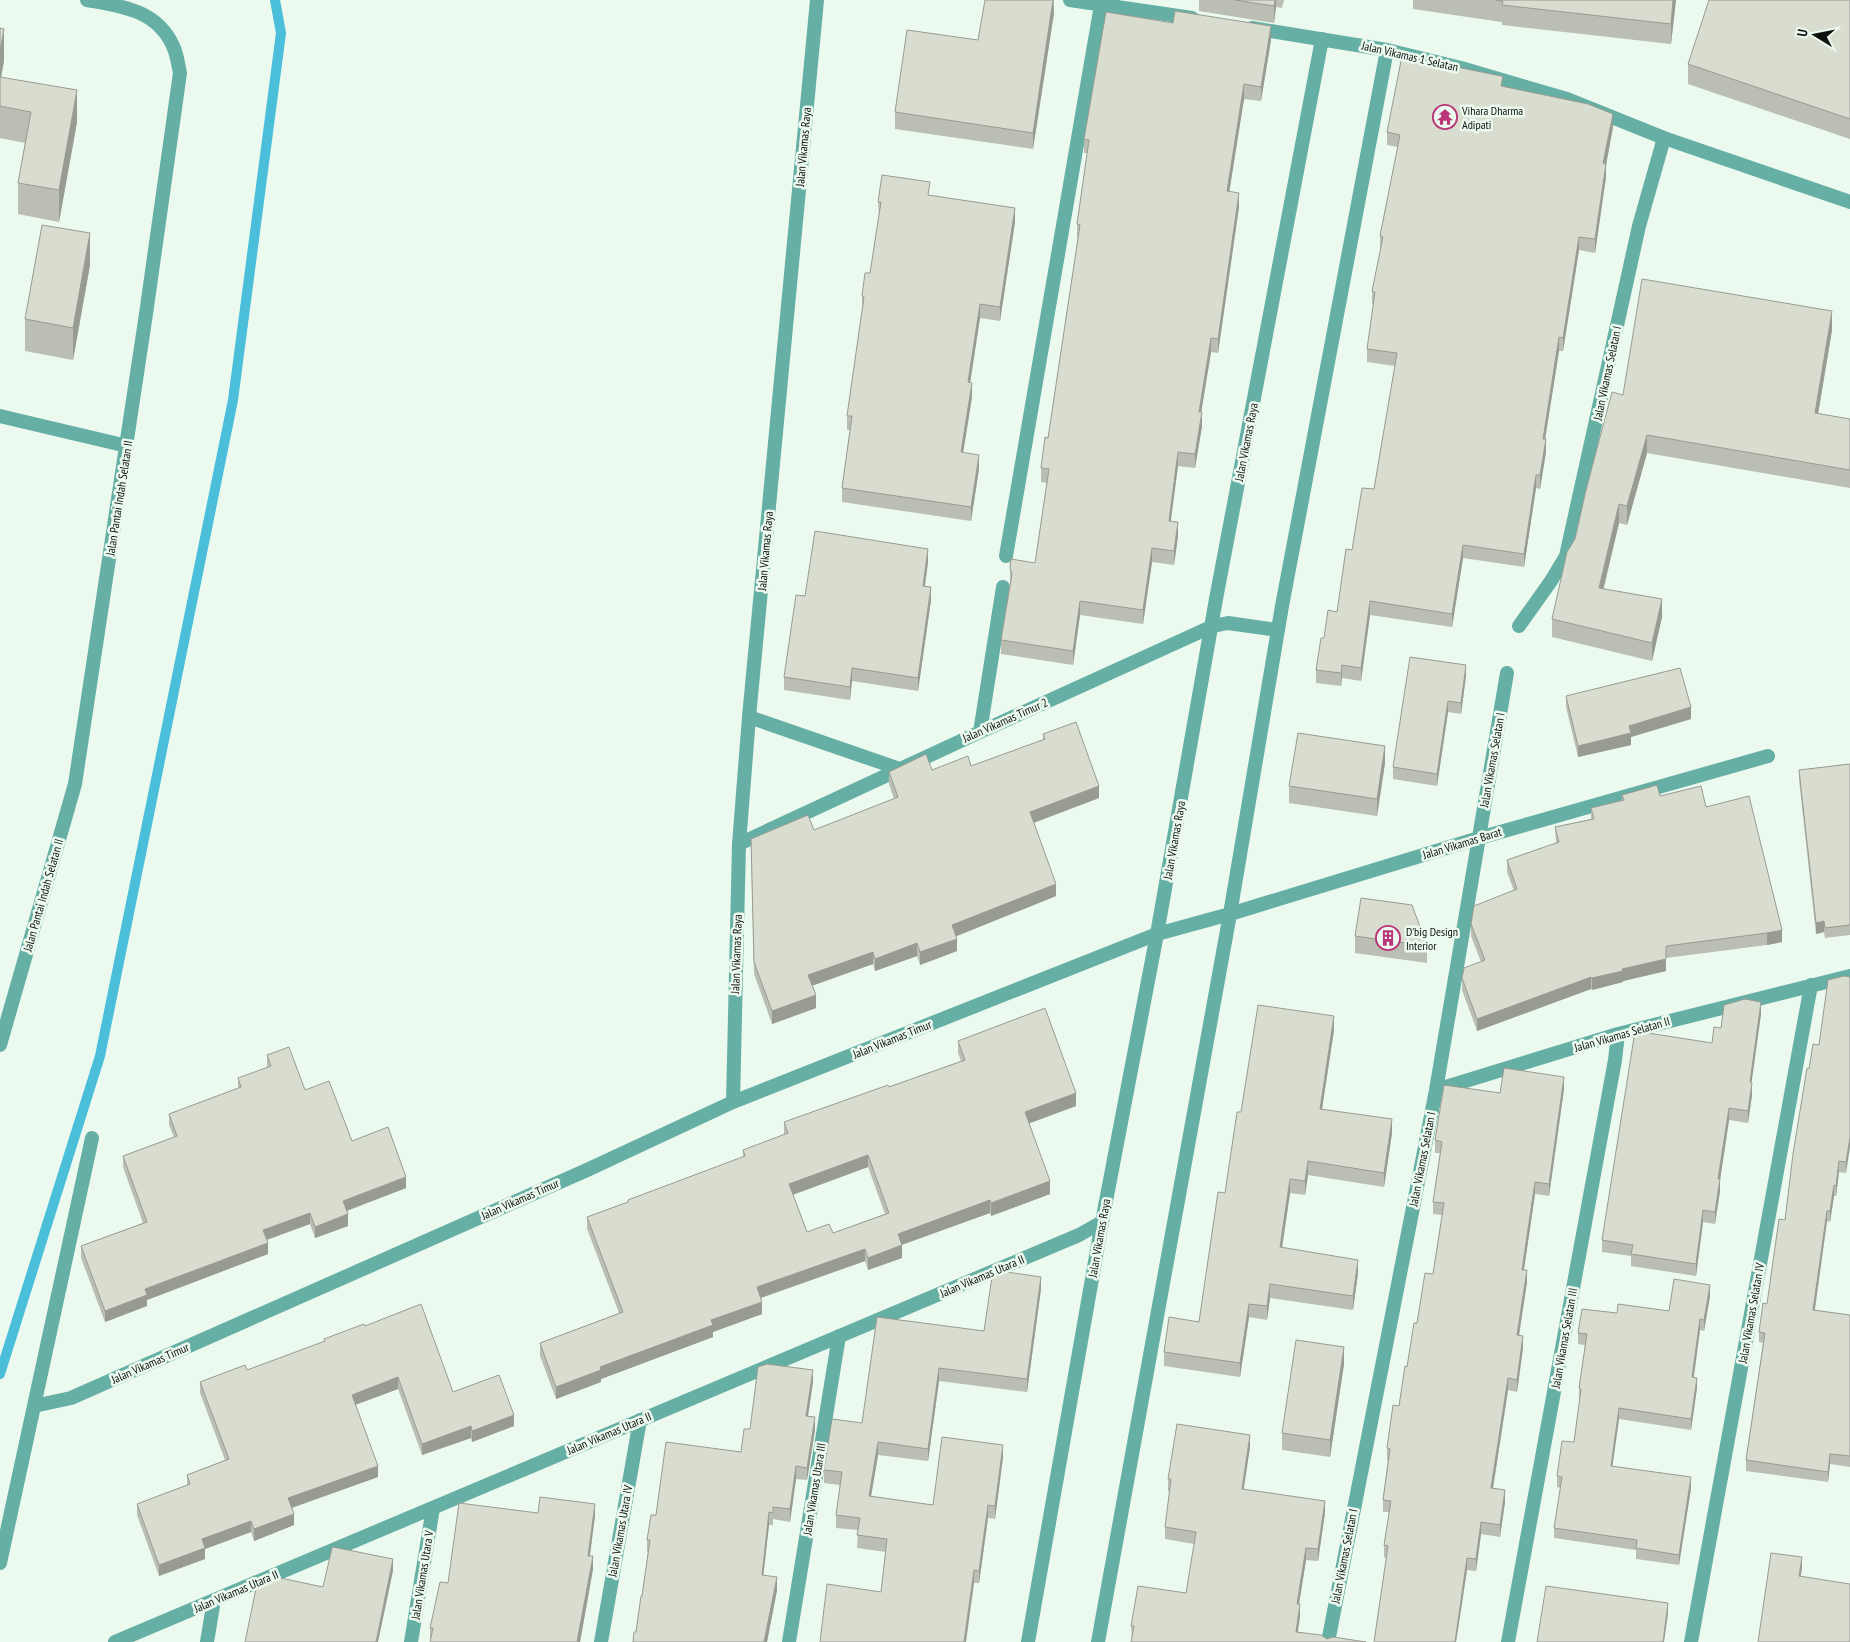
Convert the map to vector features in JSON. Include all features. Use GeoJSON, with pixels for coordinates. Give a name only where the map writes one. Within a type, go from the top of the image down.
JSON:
{"type":"FeatureCollection","features":[{"type":"Feature","properties":{"kind":"street","name":"Jalan Pantai Indah Selatan II"},"geometry":{"type":"LineString","coordinates":[[0,1045],[75,784],[180,73],[174,47],[162,28],[151,19],[129,8],[87,0]]}},
{"type":"Feature","properties":{"kind":"street","name":"Jalan Vikamas Raya"},"geometry":{"type":"LineString","coordinates":[[732,1102],[739,844],[749,717],[817,0]]}},
{"type":"Feature","properties":{"kind":"street"},"geometry":{"type":"LineString","coordinates":[[1070,0],[1205,20]]}},
{"type":"Feature","properties":{"kind":"street"},"geometry":{"type":"LineString","coordinates":[[1006,556],[1101,4]]}},
{"type":"Feature","properties":{"kind":"street","name":"Jalan Vikamas 1 Selatan"},"geometry":{"type":"LineString","coordinates":[[1234,25],[1370,46],[1461,68],[1567,99],[1664,138],[1850,202]]}},
{"type":"Feature","properties":{"kind":"street","name":"Jalan Vikamas Raya"},"geometry":{"type":"LineString","coordinates":[[1028,1642],[1102,1222],[1322,39]]}},
{"type":"Feature","properties":{"kind":"street"},"geometry":{"type":"LineString","coordinates":[[1098,1642],[1271,629],[1387,50]]}},
{"type":"Feature","properties":{"kind":"street","name":"Jalan Vikamas Selatan I"},"geometry":{"type":"LineString","coordinates":[[1519,626],[1566,556],[1639,226],[1664,138]]}},
{"type":"Feature","properties":{"kind":"street"},"geometry":{"type":"LineString","coordinates":[[0,416],[126,446]]}},
{"type":"Feature","properties":{"kind":"street"},"geometry":{"type":"LineString","coordinates":[[980,732],[1003,587]]}},
{"type":"Feature","properties":{"kind":"street","name":"Jalan Vikamas Timur 2"},"geometry":{"type":"LineString","coordinates":[[739,844],[900,768],[1213,626],[1228,623],[1271,629]]}},
{"type":"Feature","properties":{"kind":"street","name":"Jalan Vikamas Selatan I"},"geometry":{"type":"LineString","coordinates":[[1328,1642],[1436,1090],[1506,673]]}},
{"type":"Feature","properties":{"kind":"street"},"geometry":{"type":"LineString","coordinates":[[749,717],[900,768]]}},
{"type":"Feature","properties":{"kind":"street","name":"Jalan Vikamas Barat"},"geometry":{"type":"LineString","coordinates":[[1157,934],[1223,916],[1478,838],[1768,756]]}},
{"type":"Feature","properties":{"kind":"street","name":"Jalan Vikamas Timur"},"geometry":{"type":"LineString","coordinates":[[34,1406],[71,1398],[587,1170],[732,1102],[1157,934]]}},
{"type":"Feature","properties":{"kind":"street","name":"Jalan Vikamas Selatan II"},"geometry":{"type":"LineString","coordinates":[[1436,1090],[1618,1034],[1850,976]]}},
{"type":"Feature","properties":{"kind":"street","name":"Jalan Vikamas Selatan IV"},"geometry":{"type":"LineString","coordinates":[[1691,1642],[1811,985]]}},
{"type":"Feature","properties":{"kind":"street","name":"Jalan Vikamas Selatan III"},"geometry":{"type":"LineString","coordinates":[[1508,1642],[1615,1060],[1618,1034]]}},
{"type":"Feature","properties":{"kind":"street"},"geometry":{"type":"LineString","coordinates":[[0,1562],[92,1138]]}},
{"type":"Feature","properties":{"kind":"street","name":"Jalan Vikamas Utara II"},"geometry":{"type":"LineString","coordinates":[[115,1642],[1079,1235],[1102,1222]]}},
{"type":"Feature","properties":{"kind":"street","name":"Jalan Vikamas Utara III"},"geometry":{"type":"LineString","coordinates":[[789,1642],[839,1336]]}},
{"type":"Feature","properties":{"kind":"street","name":"Jalan Vikamas Utara IV"},"geometry":{"type":"LineString","coordinates":[[601,1642],[640,1420]]}},
{"type":"Feature","properties":{"kind":"street","name":"Jalan Vikamas Utara V"},"geometry":{"type":"LineString","coordinates":[[411,1642],[433,1508]]}},
{"type":"Feature","properties":{"kind":"street"},"geometry":{"type":"LineString","coordinates":[[207,1642],[214,1600]]}},
{"type":"Feature","properties":{"kind":"building"},"geometry":{"type":"Polygon","coordinates":[[[985,0],[1053,0],[1033,133],[895,112],[907,30],[978,40],[985,0]]]}},
{"type":"Feature","properties":{"kind":"building"},"geometry":{"type":"Polygon","coordinates":[[[1235,0],[1275,0],[1274,6],[1235,0]]]}},
{"type":"Feature","properties":{"kind":"building"},"geometry":{"type":"Polygon","coordinates":[[[1496,0],[1673,0],[1671,24],[1502,5],[1503,1],[1496,0]]]}},
{"type":"Feature","properties":{"kind":"building"},"geometry":{"type":"Polygon","coordinates":[[[1709,0],[1850,0],[1850,119],[1688,64],[1709,0]]]}},
{"type":"Feature","properties":{"kind":"building"},"geometry":{"type":"Polygon","coordinates":[[[1175,11],[1271,26],[1261,87],[1244,84],[1227,191],[1239,193],[1218,339],[1211,338],[1199,412],[1202,412],[1195,454],[1178,452],[1169,521],[1178,522],[1174,551],[1152,548],[1143,610],[1080,601],[1073,651],[1001,640],[1012,574],[1010,568],[1011,559],[1035,563],[1049,469],[1041,468],[1045,437],[1048,438],[1080,225],[1077,224],[1089,140],[1084,139],[1106,12],[1173,23],[1175,11]]]}},
{"type":"Feature","properties":{"kind":"building"},"geometry":{"type":"Polygon","coordinates":[[[0,28],[4,29],[0,51],[0,28]]]}},
{"type":"Feature","properties":{"kind":"building"},"geometry":{"type":"Polygon","coordinates":[[[1402,56],[1503,76],[1501,86],[1588,104],[1613,114],[1603,163],[1606,164],[1595,239],[1579,237],[1563,338],[1559,337],[1543,439],[1546,439],[1540,475],[1536,475],[1524,554],[1463,545],[1452,614],[1370,601],[1361,668],[1342,665],[1341,673],[1316,670],[1321,638],[1324,638],[1328,610],[1337,612],[1346,549],[1352,550],[1362,488],[1374,489],[1397,353],[1367,349],[1375,292],[1372,291],[1383,237],[1380,236],[1400,135],[1387,132],[1402,56]]]}},
{"type":"Feature","properties":{"kind":"building"},"geometry":{"type":"Polygon","coordinates":[[[0,77],[77,90],[59,190],[18,183],[31,112],[0,106],[0,77]]]}},
{"type":"Feature","properties":{"kind":"building"},"geometry":{"type":"Polygon","coordinates":[[[882,175],[930,182],[928,195],[1015,208],[1000,307],[980,304],[968,382],[972,383],[961,452],[979,455],[971,507],[842,488],[852,416],[847,416],[864,297],[862,296],[865,273],[870,273],[881,202],[878,202],[882,175]]]}},
{"type":"Feature","properties":{"kind":"building"},"geometry":{"type":"Polygon","coordinates":[[[42,225],[90,233],[73,328],[25,319],[42,225]]]}},
{"type":"Feature","properties":{"kind":"building"},"geometry":{"type":"Polygon","coordinates":[[[1642,279],[1832,311],[1815,413],[1850,419],[1850,470],[1647,435],[1627,506],[1619,504],[1599,588],[1662,599],[1652,643],[1552,619],[1567,552],[1575,539],[1612,392],[1623,395],[1642,279]]]}},
{"type":"Feature","properties":{"kind":"building"},"geometry":{"type":"Polygon","coordinates":[[[815,531],[928,549],[923,586],[931,587],[918,678],[852,668],[850,687],[784,677],[796,595],[805,596],[815,531]]]}},
{"type":"Feature","properties":{"kind":"building"},"geometry":{"type":"Polygon","coordinates":[[[1410,657],[1466,665],[1461,703],[1448,701],[1437,774],[1393,767],[1410,657]]]}},
{"type":"Feature","properties":{"kind":"building"},"geometry":{"type":"Polygon","coordinates":[[[1680,668],[1691,707],[1629,726],[1631,733],[1578,746],[1566,696],[1680,668]]]}},
{"type":"Feature","properties":{"kind":"building"},"geometry":{"type":"Polygon","coordinates":[[[1076,722],[1099,786],[1030,812],[1056,884],[952,925],[957,939],[920,952],[917,943],[875,959],[873,952],[808,975],[816,995],[772,1011],[754,962],[751,839],[808,815],[814,830],[898,797],[889,772],[926,754],[932,770],[968,756],[971,766],[1045,739],[1043,734],[1076,722]]]}},
{"type":"Feature","properties":{"kind":"building"},"geometry":{"type":"Polygon","coordinates":[[[1298,733],[1385,746],[1377,799],[1289,786],[1298,733]]]}},
{"type":"Feature","properties":{"kind":"building"},"geometry":{"type":"Polygon","coordinates":[[[1850,764],[1850,925],[1825,928],[1824,921],[1816,923],[1799,770],[1850,764]]]}},
{"type":"Feature","properties":{"kind":"building"},"geometry":{"type":"Polygon","coordinates":[[[1657,785],[1660,796],[1701,786],[1706,807],[1749,796],[1782,930],[1666,946],[1666,959],[1622,969],[1623,971],[1591,977],[1477,1019],[1462,978],[1464,968],[1485,960],[1471,924],[1474,906],[1517,889],[1507,860],[1559,842],[1555,827],[1594,819],[1591,808],[1624,800],[1622,795],[1657,785]]]}},
{"type":"Feature","properties":{"kind":"building"},"geometry":{"type":"Polygon","coordinates":[[[1361,898],[1412,905],[1427,946],[1355,936],[1361,898]]]}},
{"type":"Feature","properties":{"kind":"building"},"geometry":{"type":"Polygon","coordinates":[[[1844,976],[1850,977],[1850,1137],[1846,1162],[1839,1161],[1830,1211],[1827,1211],[1813,1310],[1850,1315],[1850,1456],[1830,1454],[1828,1472],[1746,1460],[1765,1333],[1759,1332],[1763,1303],[1767,1304],[1779,1219],[1785,1220],[1793,1154],[1807,1068],[1809,1069],[1813,1044],[1819,1045],[1828,980],[1844,976]]]}},
{"type":"Feature","properties":{"kind":"building"},"geometry":{"type":"Polygon","coordinates":[[[1745,999],[1761,1002],[1748,1111],[1729,1108],[1715,1212],[1703,1210],[1696,1264],[1631,1254],[1633,1245],[1602,1240],[1635,1031],[1712,1043],[1714,1027],[1721,1028],[1724,1005],[1745,999]]]}},
{"type":"Feature","properties":{"kind":"building"},"geometry":{"type":"Polygon","coordinates":[[[1258,1005],[1334,1016],[1320,1109],[1392,1119],[1384,1173],[1308,1161],[1305,1181],[1290,1179],[1280,1247],[1358,1260],[1353,1296],[1270,1284],[1267,1306],[1249,1304],[1240,1363],[1164,1352],[1169,1317],[1199,1322],[1218,1192],[1225,1193],[1237,1112],[1241,1112],[1258,1005]]]}},
{"type":"Feature","properties":{"kind":"building"},"geometry":{"type":"Polygon","coordinates":[[[1045,1008],[1076,1093],[1025,1112],[1050,1181],[991,1203],[990,1200],[898,1234],[902,1245],[868,1258],[865,1249],[757,1287],[762,1302],[711,1320],[713,1325],[600,1367],[601,1370],[556,1387],[540,1343],[623,1312],[587,1217],[745,1156],[743,1150],[788,1133],[784,1122],[965,1060],[958,1041],[1045,1008]],[[868,1155],[789,1184],[807,1232],[829,1224],[833,1233],[889,1213],[868,1155]]]}},
{"type":"Feature","properties":{"kind":"building"},"geometry":{"type":"Polygon","coordinates":[[[289,1047],[305,1090],[329,1081],[352,1141],[388,1127],[406,1177],[343,1201],[348,1214],[315,1227],[310,1213],[263,1230],[268,1243],[145,1289],[147,1295],[105,1311],[81,1246],[147,1222],[123,1156],[177,1136],[169,1114],[241,1087],[238,1078],[271,1066],[267,1055],[289,1047]]]}},
{"type":"Feature","properties":{"kind":"building"},"geometry":{"type":"Polygon","coordinates":[[[1504,1068],[1564,1077],[1549,1184],[1535,1182],[1522,1270],[1527,1270],[1517,1335],[1523,1336],[1517,1380],[1508,1378],[1491,1488],[1505,1490],[1500,1525],[1481,1522],[1476,1559],[1467,1558],[1455,1642],[1374,1642],[1388,1546],[1384,1545],[1391,1501],[1383,1500],[1390,1449],[1387,1448],[1393,1405],[1399,1406],[1405,1366],[1407,1367],[1414,1323],[1417,1323],[1425,1273],[1433,1274],[1444,1203],[1433,1202],[1442,1142],[1435,1140],[1444,1085],[1500,1093],[1504,1068]]]}},
{"type":"Feature","properties":{"kind":"building"},"geometry":{"type":"Polygon","coordinates":[[[993,1270],[1041,1277],[1027,1379],[939,1368],[928,1449],[878,1442],[869,1496],[933,1505],[942,1437],[1003,1445],[995,1506],[988,1505],[979,1571],[974,1570],[964,1642],[820,1642],[827,1584],[881,1592],[887,1539],[857,1535],[860,1518],[836,1515],[842,1472],[824,1470],[832,1419],[862,1423],[877,1317],[984,1331],[993,1270]]]}},
{"type":"Feature","properties":{"kind":"building"},"geometry":{"type":"Polygon","coordinates":[[[1674,1279],[1710,1285],[1704,1320],[1700,1319],[1692,1377],[1697,1378],[1691,1419],[1619,1408],[1611,1466],[1691,1477],[1679,1555],[1636,1548],[1637,1540],[1554,1528],[1562,1477],[1557,1476],[1562,1441],[1574,1442],[1581,1389],[1579,1388],[1587,1334],[1578,1333],[1582,1309],[1617,1313],[1618,1304],[1669,1311],[1674,1279]]]}},
{"type":"Feature","properties":{"kind":"building"},"geometry":{"type":"Polygon","coordinates":[[[421,1304],[453,1392],[499,1375],[514,1415],[472,1431],[471,1426],[422,1444],[398,1377],[352,1395],[378,1466],[288,1498],[294,1514],[254,1529],[251,1521],[202,1539],[205,1548],[159,1565],[137,1504],[190,1484],[187,1475],[229,1459],[200,1382],[245,1365],[247,1370],[325,1341],[324,1339],[364,1324],[365,1326],[421,1304]]]}},
{"type":"Feature","properties":{"kind":"building"},"geometry":{"type":"Polygon","coordinates":[[[1296,1340],[1344,1347],[1330,1440],[1282,1433],[1296,1340]]]}},
{"type":"Feature","properties":{"kind":"building"},"geometry":{"type":"Polygon","coordinates":[[[767,1364],[813,1370],[806,1416],[815,1417],[807,1468],[796,1466],[790,1509],[773,1507],[773,1513],[769,1512],[762,1575],[777,1577],[764,1642],[633,1642],[650,1540],[647,1540],[651,1515],[656,1515],[666,1442],[741,1452],[744,1429],[750,1429],[758,1367],[767,1364]]]}},
{"type":"Feature","properties":{"kind":"building"},"geometry":{"type":"Polygon","coordinates":[[[1177,1424],[1250,1435],[1242,1489],[1325,1501],[1318,1549],[1306,1548],[1297,1604],[1300,1604],[1296,1632],[1321,1635],[1327,1639],[1333,1637],[1366,1642],[1131,1642],[1134,1626],[1131,1626],[1138,1586],[1186,1593],[1196,1532],[1165,1527],[1171,1479],[1168,1479],[1177,1424]]]}},
{"type":"Feature","properties":{"kind":"building"},"geometry":{"type":"Polygon","coordinates":[[[540,1497],[595,1504],[588,1556],[593,1556],[577,1642],[430,1642],[433,1628],[430,1628],[440,1582],[448,1583],[459,1503],[538,1513],[540,1497]]]}},
{"type":"Feature","properties":{"kind":"building"},"geometry":{"type":"Polygon","coordinates":[[[333,1547],[393,1559],[376,1642],[245,1642],[258,1579],[266,1575],[323,1587],[333,1547]]]}},
{"type":"Feature","properties":{"kind":"building"},"geometry":{"type":"Polygon","coordinates":[[[1771,1553],[1802,1557],[1799,1576],[1850,1584],[1850,1642],[1758,1642],[1771,1553]]]}},
{"type":"Feature","properties":{"kind":"building"},"geometry":{"type":"Polygon","coordinates":[[[1546,1586],[1668,1603],[1663,1642],[1537,1642],[1546,1586]]]}},
{"type":"Feature","properties":{"kind":"waterway"},"geometry":{"type":"LineString","coordinates":[[0,1374],[100,1056],[233,400],[281,33],[275,0]]}},
{"type":"Feature","properties":{"kind":"place","name":"Vihara Dharma Adipati"},"geometry":{"type":"Point","coordinates":[1445,117]}},
{"type":"Feature","properties":{"kind":"place","name":"D'big Design Interior"},"geometry":{"type":"Point","coordinates":[1388,938]}}]}
